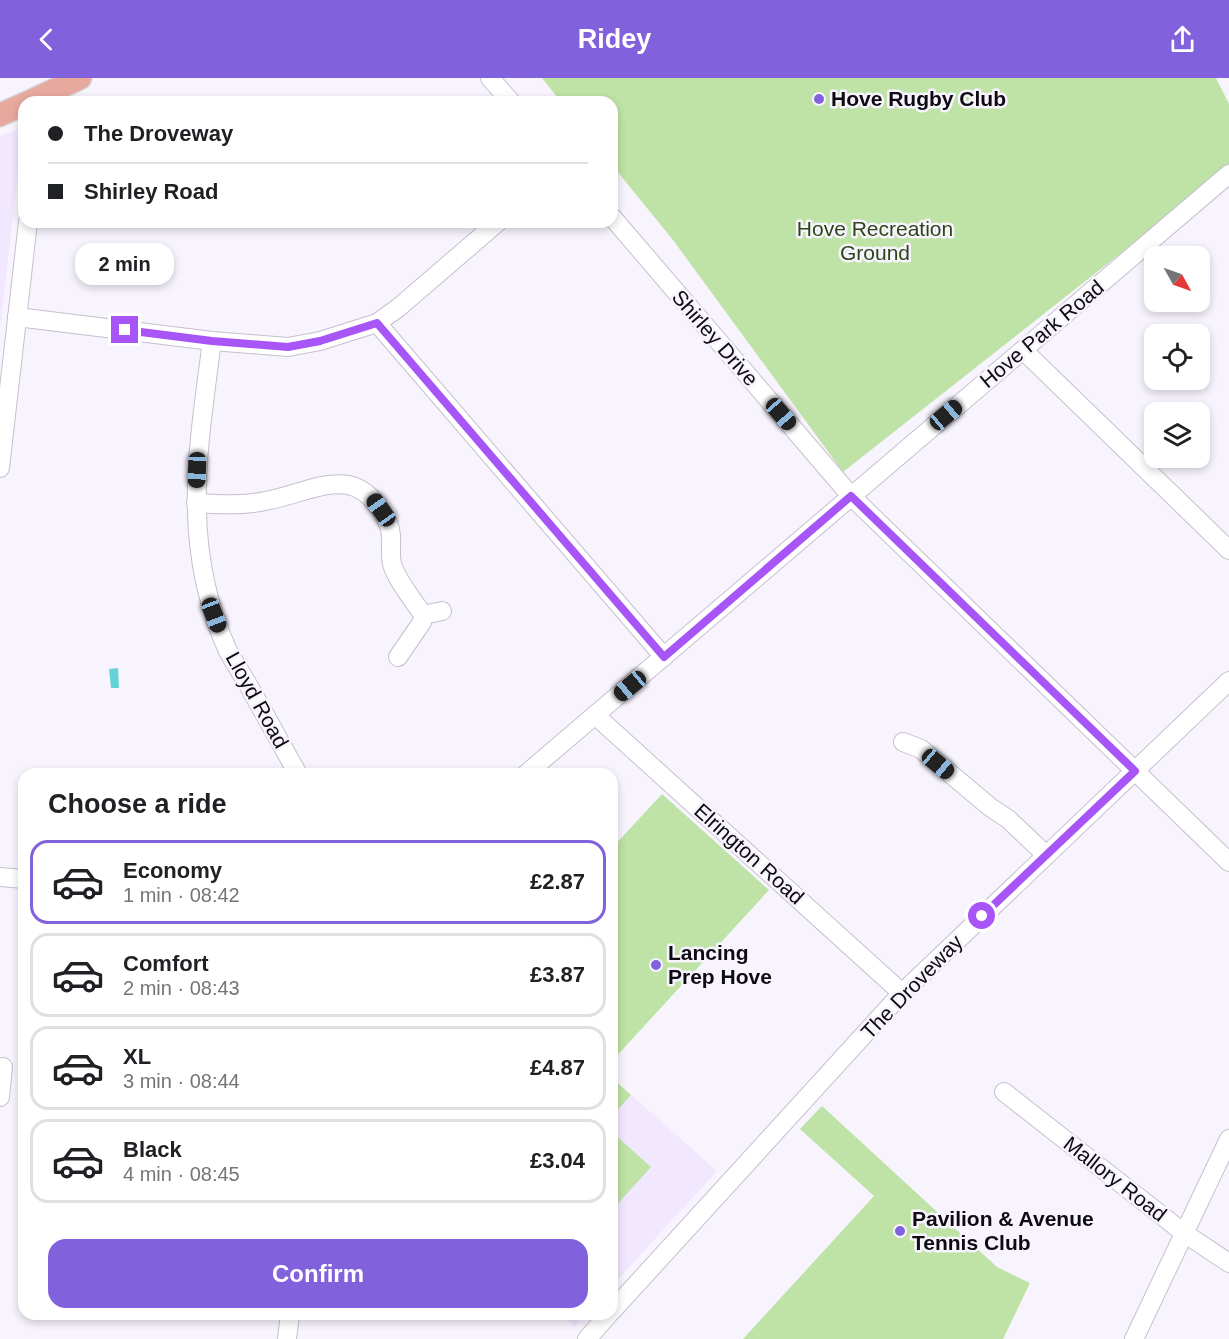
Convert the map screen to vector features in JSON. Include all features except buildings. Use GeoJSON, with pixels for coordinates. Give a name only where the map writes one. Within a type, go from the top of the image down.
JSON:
{"type":"FeatureCollection","features":[{"type":"Feature","properties":{"kind":"main road"},"geometry":{"type":"LineString","coordinates":[[42,96],[80,78]]}},
{"type":"Feature","properties":{"kind":"main road"},"geometry":{"type":"LineString","coordinates":[[0,115],[18,107]]}},
{"type":"Feature","properties":{"kind":"street"},"geometry":{"type":"LineString","coordinates":[[490,78],[506,96]]}},
{"type":"Feature","properties":{"kind":"street","name":"Hove Park Road"},"geometry":{"type":"LineString","coordinates":[[533,768],[1229,174]]}},
{"type":"Feature","properties":{"kind":"street","name":"Shirley Drive"},"geometry":{"type":"LineString","coordinates":[[618,225],[851,496],[1229,862]]}},
{"type":"Feature","properties":{"kind":"street"},"geometry":{"type":"LineString","coordinates":[[0,468],[27,228]]}},
{"type":"Feature","properties":{"kind":"street"},"geometry":{"type":"LineString","coordinates":[[17,317],[212,341],[288,347],[320,341],[377,323],[398,308],[491,228]]}},
{"type":"Feature","properties":{"kind":"street"},"geometry":{"type":"LineString","coordinates":[[377,323],[664,657]]}},
{"type":"Feature","properties":{"kind":"street","name":"Lloyd Road"},"geometry":{"type":"LineString","coordinates":[[212,341],[198,453],[196,503],[199,556],[214,615],[229,651],[295,768]]}},
{"type":"Feature","properties":{"kind":"street"},"geometry":{"type":"LineString","coordinates":[[1023,350],[1229,550]]}},
{"type":"Feature","properties":{"kind":"street"},"geometry":{"type":"LineString","coordinates":[[196,503],[237,504],[264,501],[338,483],[358,487],[374,500],[390,526],[390,554],[393,567],[423,615],[422,622],[398,657]]}},
{"type":"Feature","properties":{"kind":"street"},"geometry":{"type":"LineString","coordinates":[[423,615],[442,611]]}},
{"type":"Feature","properties":{"kind":"street","name":"The Droveway"},"geometry":{"type":"LineString","coordinates":[[618,1304],[902,993],[1229,681]]}},
{"type":"Feature","properties":{"kind":"street","name":"Elrington Road"},"geometry":{"type":"LineString","coordinates":[[595,715],[902,993]]}},
{"type":"Feature","properties":{"kind":"street"},"geometry":{"type":"LineString","coordinates":[[903,742],[921,749],[990,807],[1008,819],[1046,855]]}},
{"type":"Feature","properties":{"kind":"street"},"geometry":{"type":"LineString","coordinates":[[0,877],[18,878]]}},
{"type":"Feature","properties":{"kind":"street"},"geometry":{"type":"LineString","coordinates":[[0,1097],[3,1067]]}},
{"type":"Feature","properties":{"kind":"street","name":"Mallory Road"},"geometry":{"type":"LineString","coordinates":[[1004,1092],[1184,1233],[1229,1263]]}},
{"type":"Feature","properties":{"kind":"street"},"geometry":{"type":"LineString","coordinates":[[1134,1339],[1229,1139]]}},
{"type":"Feature","properties":{"kind":"street"},"geometry":{"type":"LineString","coordinates":[[287,1339],[289,1320]]}},
{"type":"Feature","properties":{"kind":"street"},"geometry":{"type":"LineString","coordinates":[[587,1339],[604,1320]]}},
{"type":"Feature","properties":{"kind":"shaded area"},"geometry":{"type":"Polygon","coordinates":[[[18,129],[18,172],[0,329],[0,136],[18,129]]]}},
{"type":"Feature","properties":{"kind":"shaded area"},"geometry":{"type":"Polygon","coordinates":[[[618,1083],[717,1171],[618,1279],[618,1083]]]}},
{"type":"Feature","properties":{"kind":"shaded area"},"geometry":{"type":"Polygon","coordinates":[[[567,1320],[581,1320],[575,1327],[567,1320]]]}},
{"type":"Feature","properties":{"kind":"green space","name":"Hove Recreation Ground"},"geometry":{"type":"Polygon","coordinates":[[[542,78],[1216,78],[1229,104],[1229,168],[843,472],[673,240],[618,172],[618,96],[556,96],[542,78]]]}},
{"type":"Feature","properties":{"kind":"green space","name":"Lancing Prep Hove"},"geometry":{"type":"Polygon","coordinates":[[[662,794],[769,890],[618,1054],[618,842],[662,794]]]}},
{"type":"Feature","properties":{"kind":"green space"},"geometry":{"type":"Polygon","coordinates":[[[618,1083],[631,1095],[618,1109],[618,1083]]]}},
{"type":"Feature","properties":{"kind":"green space","name":"Pavilion & Avenue Tennis Club"},"geometry":{"type":"Polygon","coordinates":[[[822,1106],[997,1267],[1030,1283],[1003,1339],[743,1339],[874,1196],[800,1129],[822,1106]]]}},
{"type":"Feature","properties":{"kind":"green space"},"geometry":{"type":"Polygon","coordinates":[[[618,1137],[651,1167],[618,1203],[618,1137]]]}},
{"type":"Feature","properties":{"kind":"water"},"geometry":{"type":"Polygon","coordinates":[[[118,668],[119,688],[111,688],[109,669],[118,668]]]}},
{"type":"Feature","properties":{"kind":"place","name":"Hove Rugby Club"},"geometry":{"type":"Point","coordinates":[819,99]}},
{"type":"Feature","properties":{"kind":"place","name":"Lancing Prep Hove"},"geometry":{"type":"Point","coordinates":[656,965]}},
{"type":"Feature","properties":{"kind":"place","name":"Pavilion & Avenue Tennis Club"},"geometry":{"type":"Point","coordinates":[900,1231]}},
{"type":"Feature","properties":{"kind":"route"},"geometry":{"type":"LineString","coordinates":[[125,330],[212,341],[288,347],[320,341],[377,323],[664,657],[851,496],[1135,771],[982,916]]}}]}
